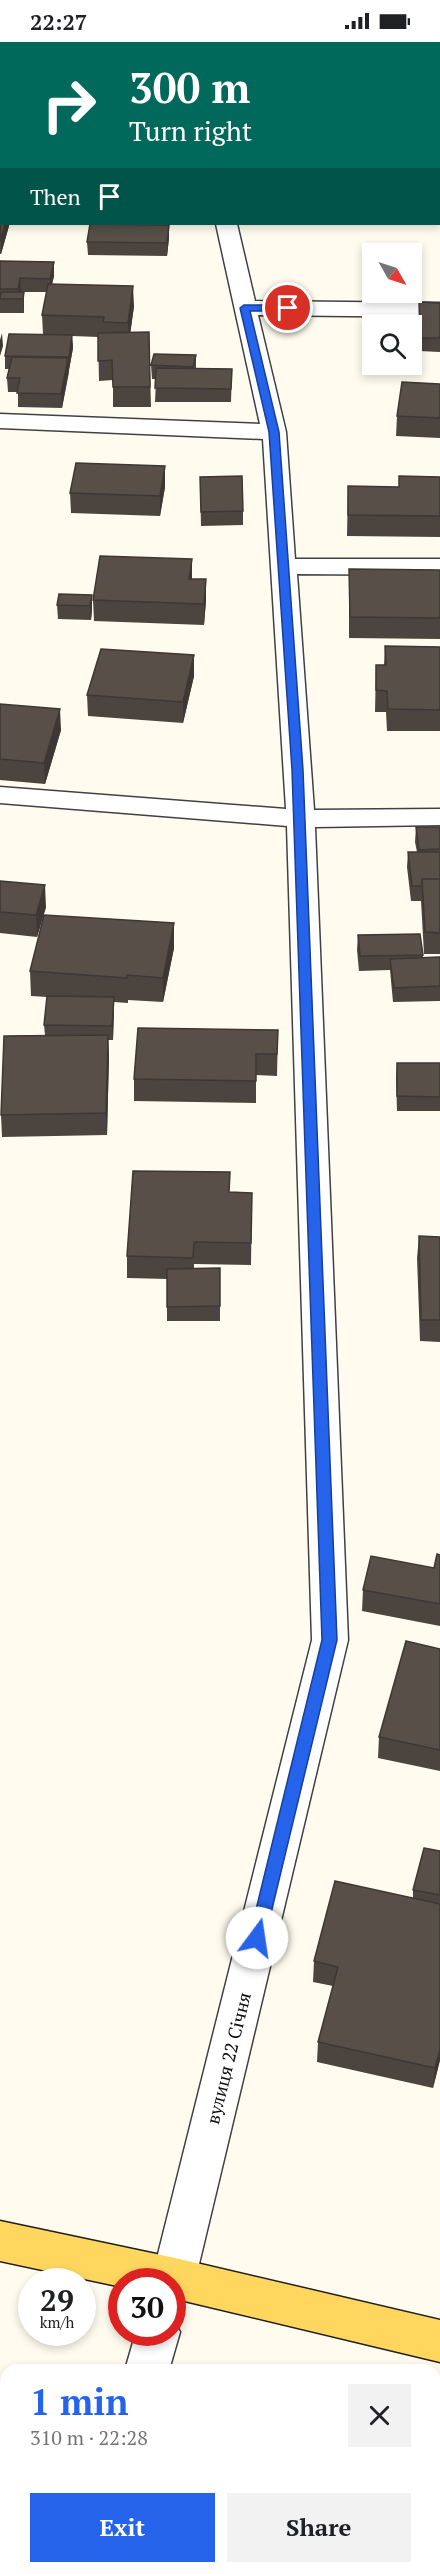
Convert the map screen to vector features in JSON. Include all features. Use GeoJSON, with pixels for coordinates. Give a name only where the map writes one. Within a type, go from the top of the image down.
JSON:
{"type":"FeatureCollection","features":[{"type":"Feature","properties":{"kind":"main road"},"geometry":{"type":"LineString","coordinates":[[0,2241],[117,2268]]}},
{"type":"Feature","properties":{"kind":"main road"},"geometry":{"type":"LineString","coordinates":[[186,2284],[440,2341]]}},
{"type":"Feature","properties":{"kind":"street","name":"вулиця 22 Січня"},"geometry":{"type":"LineString","coordinates":[[177,2268],[330,1640],[301,819],[274,432],[226,225]]}},
{"type":"Feature","properties":{"kind":"street"},"geometry":{"type":"LineString","coordinates":[[244,308],[440,310]]}},
{"type":"Feature","properties":{"kind":"street"},"geometry":{"type":"LineString","coordinates":[[0,420],[274,432]]}},
{"type":"Feature","properties":{"kind":"street"},"geometry":{"type":"LineString","coordinates":[[283,567],[440,567]]}},
{"type":"Feature","properties":{"kind":"street"},"geometry":{"type":"LineString","coordinates":[[0,795],[301,819],[440,818]]}},
{"type":"Feature","properties":{"kind":"street"},"geometry":{"type":"LineString","coordinates":[[149,2364],[154,2346]]}},
{"type":"Feature","properties":{"kind":"building"},"geometry":{"type":"Polygon","coordinates":[[[0,225],[5,225],[1,241],[0,225]]]}},
{"type":"Feature","properties":{"kind":"building"},"geometry":{"type":"Polygon","coordinates":[[[90,225],[169,225],[167,243],[87,242],[90,225]]]}},
{"type":"Feature","properties":{"kind":"building"},"geometry":{"type":"Polygon","coordinates":[[[0,261],[54,262],[50,279],[20,278],[18,289],[0,289],[0,261]]]}},
{"type":"Feature","properties":{"kind":"building"},"geometry":{"type":"Polygon","coordinates":[[[48,284],[133,286],[128,323],[103,322],[104,317],[42,315],[48,284]]]}},
{"type":"Feature","properties":{"kind":"building"},"geometry":{"type":"Polygon","coordinates":[[[1,292],[24,292],[23,299],[0,299],[1,292]]]}},
{"type":"Feature","properties":{"kind":"building"},"geometry":{"type":"Polygon","coordinates":[[[419,303],[440,303],[440,338],[422,338],[422,315],[419,315],[419,303]]]}},
{"type":"Feature","properties":{"kind":"building"},"geometry":{"type":"Polygon","coordinates":[[[149,332],[150,387],[113,387],[112,360],[98,361],[98,333],[149,332]]]}},
{"type":"Feature","properties":{"kind":"building"},"geometry":{"type":"Polygon","coordinates":[[[9,334],[72,335],[69,357],[5,356],[9,334]]]}},
{"type":"Feature","properties":{"kind":"building"},"geometry":{"type":"Polygon","coordinates":[[[154,354],[196,355],[193,367],[151,365],[154,354]]]}},
{"type":"Feature","properties":{"kind":"building"},"geometry":{"type":"Polygon","coordinates":[[[12,357],[68,358],[61,394],[17,393],[20,378],[7,378],[12,357]]]}},
{"type":"Feature","properties":{"kind":"building"},"geometry":{"type":"Polygon","coordinates":[[[156,368],[232,369],[231,389],[155,388],[156,368]]]}},
{"type":"Feature","properties":{"kind":"building"},"geometry":{"type":"Polygon","coordinates":[[[402,382],[440,384],[440,418],[397,416],[402,382]]]}},
{"type":"Feature","properties":{"kind":"building"},"geometry":{"type":"Polygon","coordinates":[[[76,463],[165,466],[160,496],[70,493],[76,463]]]}},
{"type":"Feature","properties":{"kind":"building"},"geometry":{"type":"Polygon","coordinates":[[[242,476],[243,511],[201,512],[200,477],[242,476]]]}},
{"type":"Feature","properties":{"kind":"building"},"geometry":{"type":"Polygon","coordinates":[[[399,476],[440,477],[440,516],[348,515],[348,486],[399,487],[399,476]]]}},
{"type":"Feature","properties":{"kind":"building"},"geometry":{"type":"Polygon","coordinates":[[[100,556],[192,559],[189,579],[206,579],[204,604],[93,600],[100,556]]]}},
{"type":"Feature","properties":{"kind":"building"},"geometry":{"type":"Polygon","coordinates":[[[349,569],[440,570],[440,618],[350,617],[349,569]]]}},
{"type":"Feature","properties":{"kind":"building"},"geometry":{"type":"Polygon","coordinates":[[[59,594],[92,595],[90,606],[57,605],[59,594]]]}},
{"type":"Feature","properties":{"kind":"building"},"geometry":{"type":"Polygon","coordinates":[[[385,646],[440,647],[440,710],[388,709],[387,691],[376,690],[376,665],[386,665],[385,646]]]}},
{"type":"Feature","properties":{"kind":"building"},"geometry":{"type":"Polygon","coordinates":[[[101,649],[194,655],[183,702],[87,695],[101,649]]]}},
{"type":"Feature","properties":{"kind":"building"},"geometry":{"type":"Polygon","coordinates":[[[0,704],[60,709],[44,763],[0,759],[0,704]]]}},
{"type":"Feature","properties":{"kind":"building"},"geometry":{"type":"Polygon","coordinates":[[[416,827],[440,827],[440,849],[419,850],[416,827]]]}},
{"type":"Feature","properties":{"kind":"building"},"geometry":{"type":"Polygon","coordinates":[[[408,852],[440,852],[440,879],[422,879],[422,886],[412,886],[408,852]]]}},
{"type":"Feature","properties":{"kind":"building"},"geometry":{"type":"Polygon","coordinates":[[[422,879],[440,879],[440,933],[425,932],[422,879]]]}},
{"type":"Feature","properties":{"kind":"building"},"geometry":{"type":"Polygon","coordinates":[[[0,881],[45,885],[36,915],[0,912],[0,881]]]}},
{"type":"Feature","properties":{"kind":"building"},"geometry":{"type":"Polygon","coordinates":[[[44,915],[174,923],[163,978],[127,975],[127,978],[30,971],[44,915]]]}},
{"type":"Feature","properties":{"kind":"building"},"geometry":{"type":"Polygon","coordinates":[[[420,934],[423,955],[360,956],[358,935],[420,934]]]}},
{"type":"Feature","properties":{"kind":"building"},"geometry":{"type":"Polygon","coordinates":[[[440,957],[440,986],[394,988],[390,959],[440,957]]]}},
{"type":"Feature","properties":{"kind":"building"},"geometry":{"type":"Polygon","coordinates":[[[47,996],[114,997],[112,1026],[44,1025],[47,996]]]}},
{"type":"Feature","properties":{"kind":"building"},"geometry":{"type":"Polygon","coordinates":[[[138,1028],[278,1030],[277,1054],[256,1054],[256,1081],[134,1079],[138,1028]]]}},
{"type":"Feature","properties":{"kind":"building"},"geometry":{"type":"Polygon","coordinates":[[[108,1035],[106,1113],[1,1115],[4,1036],[108,1035]]]}},
{"type":"Feature","properties":{"kind":"building"},"geometry":{"type":"Polygon","coordinates":[[[397,1063],[440,1063],[440,1097],[397,1096],[397,1063]]]}},
{"type":"Feature","properties":{"kind":"building"},"geometry":{"type":"Polygon","coordinates":[[[133,1171],[230,1172],[229,1192],[252,1193],[251,1243],[194,1242],[193,1258],[127,1256],[133,1171]]]}},
{"type":"Feature","properties":{"kind":"building"},"geometry":{"type":"Polygon","coordinates":[[[419,1236],[440,1237],[440,1320],[421,1320],[419,1236]]]}},
{"type":"Feature","properties":{"kind":"building"},"geometry":{"type":"Polygon","coordinates":[[[220,1268],[220,1306],[167,1307],[167,1269],[220,1268]]]}},
{"type":"Feature","properties":{"kind":"building"},"geometry":{"type":"Polygon","coordinates":[[[437,1554],[440,1555],[440,1604],[363,1590],[371,1556],[434,1568],[437,1554]]]}},
{"type":"Feature","properties":{"kind":"building"},"geometry":{"type":"Polygon","coordinates":[[[406,1641],[440,1649],[440,1750],[379,1737],[406,1641]]]}},
{"type":"Feature","properties":{"kind":"building"},"geometry":{"type":"Polygon","coordinates":[[[424,1848],[440,1851],[440,1895],[413,1890],[424,1848]]]}},
{"type":"Feature","properties":{"kind":"building"},"geometry":{"type":"Polygon","coordinates":[[[335,1881],[440,1904],[440,2049],[435,2068],[318,2042],[338,1967],[314,1961],[335,1881]]]}},
{"type":"Feature","properties":{"kind":"route"},"geometry":{"type":"LineString","coordinates":[[257,1938],[330,1640],[298,770],[274,432],[244,308],[288,308]]}}]}
